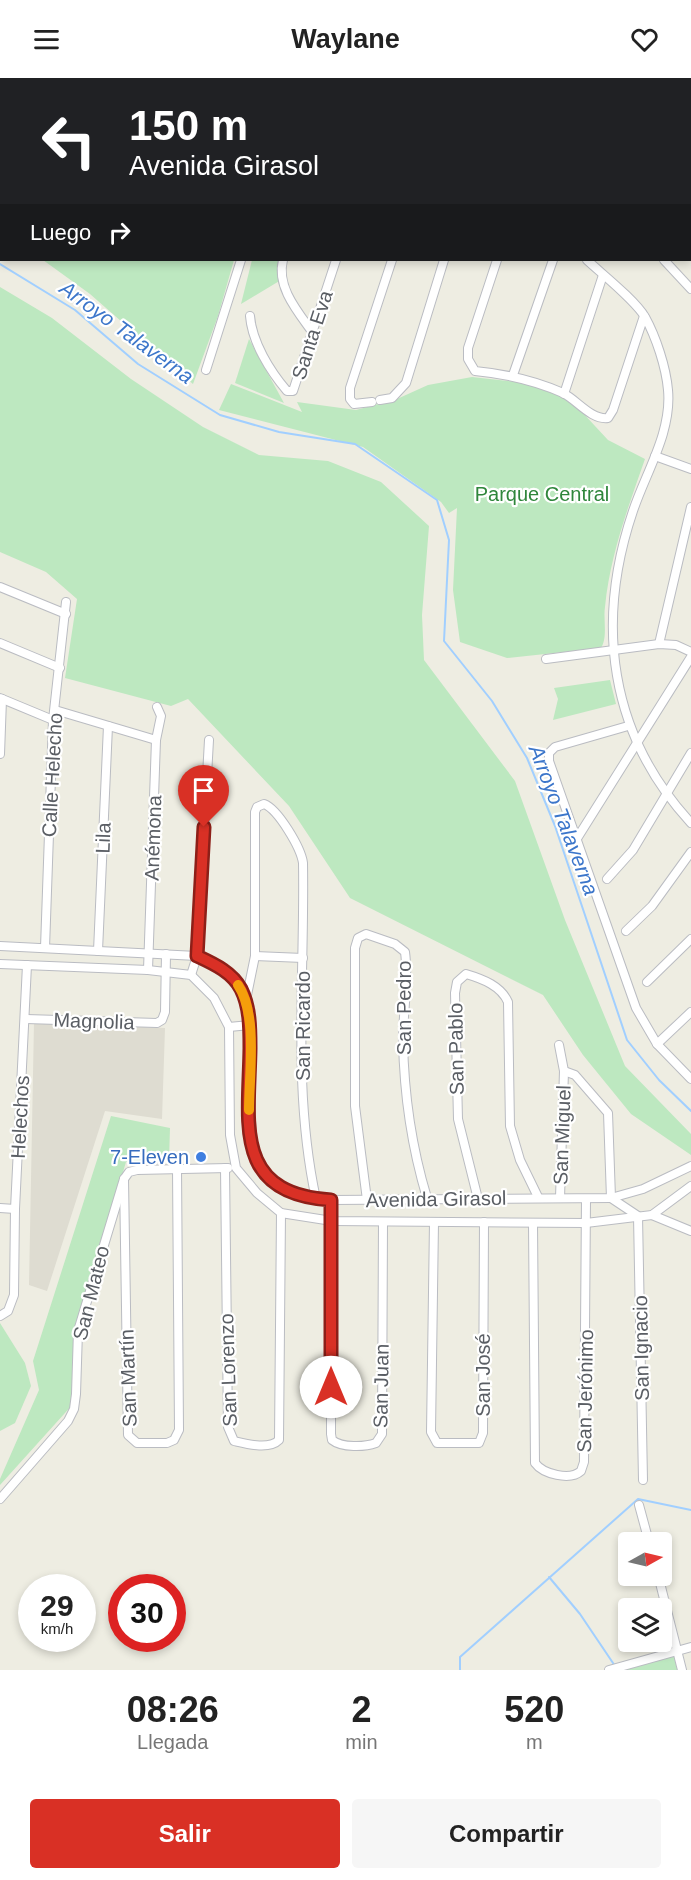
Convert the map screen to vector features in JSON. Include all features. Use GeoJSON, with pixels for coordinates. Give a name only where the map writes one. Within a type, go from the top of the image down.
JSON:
{"type":"FeatureCollection","features":[{"type":"Feature","properties":{"kind":"street"},"geometry":{"type":"LineString","coordinates":[[206,370],[241,261]]}},
{"type":"Feature","properties":{"kind":"street"},"geometry":{"type":"LineString","coordinates":[[284,261],[281,273],[286,290],[313,333]]}},
{"type":"Feature","properties":{"kind":"street","name":"Santa Eva"},"geometry":{"type":"LineString","coordinates":[[250,316],[254,336],[278,380],[288,392],[294,389],[336,261]]}},
{"type":"Feature","properties":{"kind":"street"},"geometry":{"type":"LineString","coordinates":[[392,261],[350,388],[350,399],[354,404],[392,398],[406,383],[444,261]]}},
{"type":"Feature","properties":{"kind":"street"},"geometry":{"type":"LineString","coordinates":[[497,261],[468,348],[468,359],[475,371],[513,375],[564,394],[598,417],[609,417],[644,316]]}},
{"type":"Feature","properties":{"kind":"street"},"geometry":{"type":"LineString","coordinates":[[513,375],[554,261]]}},
{"type":"Feature","properties":{"kind":"street"},"geometry":{"type":"LineString","coordinates":[[588,261],[644,316],[662,362],[668,388],[667,419],[625,536],[614,592],[613,651],[617,685],[628,726],[666,793],[691,823]]}},
{"type":"Feature","properties":{"kind":"street"},"geometry":{"type":"LineString","coordinates":[[665,261],[691,289]]}},
{"type":"Feature","properties":{"kind":"street"},"geometry":{"type":"LineString","coordinates":[[564,394],[603,275]]}},
{"type":"Feature","properties":{"kind":"street"},"geometry":{"type":"LineString","coordinates":[[655,456],[691,469]]}},
{"type":"Feature","properties":{"kind":"street"},"geometry":{"type":"LineString","coordinates":[[659,644],[691,507]]}},
{"type":"Feature","properties":{"kind":"street"},"geometry":{"type":"LineString","coordinates":[[0,587],[66,614]]}},
{"type":"Feature","properties":{"kind":"street","name":"Calle Helecho"},"geometry":{"type":"LineString","coordinates":[[45,948],[53,720],[66,602]]}},
{"type":"Feature","properties":{"kind":"street"},"geometry":{"type":"LineString","coordinates":[[0,643],[60,668]]}},
{"type":"Feature","properties":{"kind":"street"},"geometry":{"type":"LineString","coordinates":[[546,659],[659,644],[675,645],[691,652]]}},
{"type":"Feature","properties":{"kind":"street"},"geometry":{"type":"LineString","coordinates":[[576,840],[691,657]]}},
{"type":"Feature","properties":{"kind":"street"},"geometry":{"type":"LineString","coordinates":[[0,754],[1,698],[53,720]]}},
{"type":"Feature","properties":{"kind":"street","name":"Anémona"},"geometry":{"type":"LineString","coordinates":[[148,970],[156,740],[160,716],[157,707]]}},
{"type":"Feature","properties":{"kind":"street"},"geometry":{"type":"LineString","coordinates":[[55,710],[156,740]]}},
{"type":"Feature","properties":{"kind":"street","name":"Lila"},"geometry":{"type":"LineString","coordinates":[[98,951],[108,726]]}},
{"type":"Feature","properties":{"kind":"street"},"geometry":{"type":"LineString","coordinates":[[628,726],[551,750],[549,761],[631,996],[647,1031],[691,1079]]}},
{"type":"Feature","properties":{"kind":"street"},"geometry":{"type":"LineString","coordinates":[[191,975],[197,956],[209,740]]}},
{"type":"Feature","properties":{"kind":"street"},"geometry":{"type":"LineString","coordinates":[[607,879],[633,849],[691,753]]}},
{"type":"Feature","properties":{"kind":"street","name":"San Ricardo"},"geometry":{"type":"LineString","coordinates":[[255,956],[253,847],[255,812],[257,807],[264,804],[271,807],[302,853],[301,1043],[304,1121],[316,1199]]}},
{"type":"Feature","properties":{"kind":"street"},"geometry":{"type":"LineString","coordinates":[[626,931],[652,906],[691,852]]}},
{"type":"Feature","properties":{"kind":"street","name":"San Pedro"},"geometry":{"type":"LineString","coordinates":[[367,1200],[355,1106],[353,1028],[355,948],[358,938],[366,934],[401,947],[405,952],[403,1038],[406,1111],[410,1139],[427,1198]]}},
{"type":"Feature","properties":{"kind":"street"},"geometry":{"type":"LineString","coordinates":[[647,982],[691,939]]}},
{"type":"Feature","properties":{"kind":"street","name":"Avenida Girasol"},"geometry":{"type":"LineString","coordinates":[[0,946],[197,956],[224,970],[240,988],[246,1001],[250,1025],[249,1110],[253,1155],[260,1169],[284,1191],[316,1199],[331,1200],[611,1198],[644,1189],[691,1166]]}},
{"type":"Feature","properties":{"kind":"street"},"geometry":{"type":"LineString","coordinates":[[166,954],[166,971]]}},
{"type":"Feature","properties":{"kind":"street"},"geometry":{"type":"LineString","coordinates":[[246,1001],[255,956],[303,958]]}},
{"type":"Feature","properties":{"kind":"street"},"geometry":{"type":"LineString","coordinates":[[0,964],[166,971],[191,975],[214,998],[229,1027],[230,1135],[236,1168],[257,1193],[281,1214]]}},
{"type":"Feature","properties":{"kind":"street","name":"Helechos"},"geometry":{"type":"LineString","coordinates":[[0,1316],[12,1305],[27,966]]}},
{"type":"Feature","properties":{"kind":"street","name":"Magnolia"},"geometry":{"type":"LineString","coordinates":[[26,1019],[152,1024],[162,1020],[165,1012],[166,971]]}},
{"type":"Feature","properties":{"kind":"street","name":"San Pablo"},"geometry":{"type":"LineString","coordinates":[[478,1199],[458,1119],[456,993],[457,982],[466,974],[497,987],[504,992],[508,1002],[510,1126],[520,1160],[538,1197]]}},
{"type":"Feature","properties":{"kind":"street"},"geometry":{"type":"LineString","coordinates":[[657,1044],[691,1012]]}},
{"type":"Feature","properties":{"kind":"street"},"geometry":{"type":"LineString","coordinates":[[229,1027],[250,1025]]}},
{"type":"Feature","properties":{"kind":"street","name":"San Miguel"},"geometry":{"type":"LineString","coordinates":[[559,1045],[564,1071],[560,1198]]}},
{"type":"Feature","properties":{"kind":"street","name":"San Miguel"},"geometry":{"type":"LineString","coordinates":[[564,1071],[575,1075],[608,1113],[611,1198]]}},
{"type":"Feature","properties":{"kind":"street","name":"San Martín"},"geometry":{"type":"LineString","coordinates":[[124,1179],[128,1435],[137,1443],[167,1443],[174,1440],[179,1430],[177,1168]]}},
{"type":"Feature","properties":{"kind":"street","name":"San Lorenzo"},"geometry":{"type":"LineString","coordinates":[[225,1168],[228,1427],[234,1441],[241,1443],[268,1446],[279,1440],[281,1214]]}},
{"type":"Feature","properties":{"kind":"street"},"geometry":{"type":"LineString","coordinates":[[124,1179],[129,1172],[137,1170],[236,1168]]}},
{"type":"Feature","properties":{"kind":"street","name":"San Mateo"},"geometry":{"type":"LineString","coordinates":[[0,1498],[68,1421],[74,1409],[78,1331],[124,1179]]}},
{"type":"Feature","properties":{"kind":"street"},"geometry":{"type":"LineString","coordinates":[[652,1215],[691,1186]]}},
{"type":"Feature","properties":{"kind":"street"},"geometry":{"type":"LineString","coordinates":[[611,1198],[638,1216]]}},
{"type":"Feature","properties":{"kind":"street","name":"San Jerónimo"},"geometry":{"type":"LineString","coordinates":[[533,1223],[535,1463],[546,1471],[571,1476],[581,1472],[584,1462],[586,1199]]}},
{"type":"Feature","properties":{"kind":"street","name":"San Juan"},"geometry":{"type":"LineString","coordinates":[[331,1200],[331,1434],[332,1440],[343,1445],[371,1445],[376,1443],[382,1434],[383,1222]]}},
{"type":"Feature","properties":{"kind":"street"},"geometry":{"type":"LineString","coordinates":[[0,1209],[15,1209]]}},
{"type":"Feature","properties":{"kind":"street","name":"Avenida Girasol"},"geometry":{"type":"LineString","coordinates":[[281,1214],[332,1221],[533,1223],[586,1223],[652,1215]]}},
{"type":"Feature","properties":{"kind":"street"},"geometry":{"type":"LineString","coordinates":[[652,1215],[691,1231]]}},
{"type":"Feature","properties":{"kind":"street","name":"San Ignacio"},"geometry":{"type":"LineString","coordinates":[[638,1216],[643,1480]]}},
{"type":"Feature","properties":{"kind":"street","name":"San José"},"geometry":{"type":"LineString","coordinates":[[434,1222],[431,1432],[433,1438],[442,1444],[471,1444],[482,1439],[484,1222]]}},
{"type":"Feature","properties":{"kind":"street"},"geometry":{"type":"LineString","coordinates":[[639,1505],[646,1532]]}},
{"type":"Feature","properties":{"kind":"street"},"geometry":{"type":"LineString","coordinates":[[661,1586],[682,1670]]}},
{"type":"Feature","properties":{"kind":"street"},"geometry":{"type":"LineString","coordinates":[[609,1670],[691,1647]]}},
{"type":"Feature","properties":{"kind":"shaded area"},"geometry":{"type":"Polygon","coordinates":[[[34,1022],[165,1028],[162,1119],[105,1111],[47,1291],[29,1285],[34,1022]]]}},
{"type":"Feature","properties":{"kind":"green space"},"geometry":{"type":"Polygon","coordinates":[[[44,261],[234,261],[218,316],[193,384],[90,294],[44,261]]]}},
{"type":"Feature","properties":{"kind":"green space"},"geometry":{"type":"Polygon","coordinates":[[[252,261],[281,261],[277,270],[281,280],[241,304],[252,261]]]}},
{"type":"Feature","properties":{"kind":"green space"},"geometry":{"type":"Polygon","coordinates":[[[0,287],[52,318],[131,379],[203,427],[259,455],[328,461],[381,482],[429,526],[422,615],[424,660],[515,781],[565,920],[625,1066],[691,1134],[691,1155],[631,1114],[583,1055],[543,995],[350,898],[289,806],[188,699],[171,706],[65,678],[77,599],[46,572],[0,552],[0,287]]]}},
{"type":"Feature","properties":{"kind":"green space"},"geometry":{"type":"Polygon","coordinates":[[[249,339],[284,403],[235,383],[249,339]]]}},
{"type":"Feature","properties":{"kind":"green space","name":"Parque Central"},"geometry":{"type":"Polygon","coordinates":[[[472,377],[525,383],[562,397],[582,412],[608,440],[645,459],[620,532],[611,569],[607,588],[604,639],[601,648],[507,658],[460,642],[453,590],[457,508],[449,513],[441,502],[363,447],[219,410],[231,384],[302,412],[297,402],[356,410],[397,399],[428,385],[472,377]]]}},
{"type":"Feature","properties":{"kind":"green space"},"geometry":{"type":"Polygon","coordinates":[[[610,680],[616,704],[553,720],[558,699],[554,688],[610,680]]]}},
{"type":"Feature","properties":{"kind":"green space"},"geometry":{"type":"Polygon","coordinates":[[[111,1116],[170,1128],[169,1161],[126,1162],[76,1330],[74,1403],[0,1485],[0,1479],[39,1390],[33,1361],[111,1116]]]}},
{"type":"Feature","properties":{"kind":"green space"},"geometry":{"type":"Polygon","coordinates":[[[0,1323],[25,1363],[31,1386],[15,1423],[0,1431],[0,1323]]]}},
{"type":"Feature","properties":{"kind":"green space"},"geometry":{"type":"Polygon","coordinates":[[[674,1651],[679,1670],[615,1670],[672,1652],[674,1651]]]}},
{"type":"Feature","properties":{"kind":"waterway","name":"Arroyo Talaverna"},"geometry":{"type":"LineString","coordinates":[[0,264],[75,310],[138,364],[220,415],[279,432],[355,444],[437,500],[449,540],[444,641],[492,701],[527,758],[555,826],[627,1040],[659,1080],[691,1111]]}},
{"type":"Feature","properties":{"kind":"waterway"},"geometry":{"type":"LineString","coordinates":[[460,1670],[460,1657],[638,1499],[691,1510]]}},
{"type":"Feature","properties":{"kind":"waterway"},"geometry":{"type":"LineString","coordinates":[[549,1577],[580,1614],[615,1666]]}},
{"type":"Feature","properties":{"kind":"slow traffic"},"geometry":{"type":"LineString","coordinates":[[238,985],[246,1001],[250,1025],[249,1110]]}},
{"type":"Feature","properties":{"kind":"place","name":"7-Eleven"},"geometry":{"type":"Point","coordinates":[201,1157]}},
{"type":"Feature","properties":{"kind":"route"},"geometry":{"type":"LineString","coordinates":[[204,827],[197,956],[224,970],[240,988],[246,1001],[250,1025],[249,1110],[253,1155],[260,1169],[284,1191],[296,1196],[331,1200],[331,1387]]}}]}
